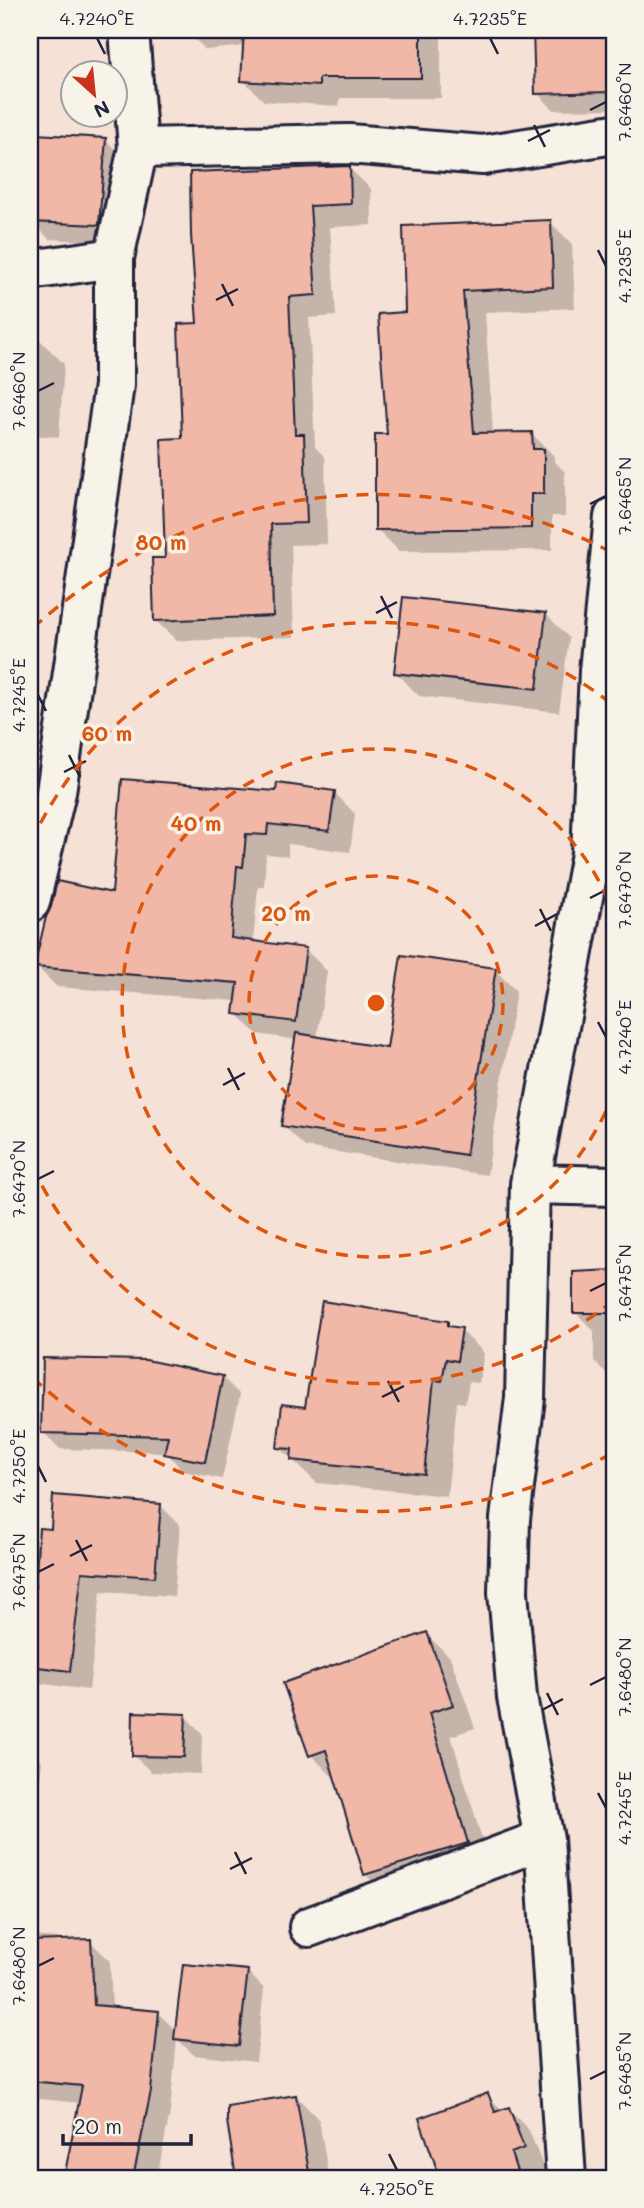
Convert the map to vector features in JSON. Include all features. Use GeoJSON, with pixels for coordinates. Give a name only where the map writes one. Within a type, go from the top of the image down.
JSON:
{"type":"FeatureCollection","features":[{"type":"Feature","properties":{"kind":"street"},"geometry":{"type":"LineString","coordinates":[[30,902],[56,792],[114,385],[114,258],[138,148],[129,30]]}},
{"type":"Feature","properties":{"kind":"street"},"geometry":{"type":"LineString","coordinates":[[138,148],[349,144],[483,155],[614,134]]}},
{"type":"Feature","properties":{"kind":"street"},"geometry":{"type":"LineString","coordinates":[[30,270],[114,258]]}},
{"type":"Feature","properties":{"kind":"street"},"geometry":{"type":"LineString","coordinates":[[566,2178],[544,1839],[517,1697],[508,1592],[510,1519],[525,1398],[530,1184],[591,855],[607,671],[614,517]]}},
{"type":"Feature","properties":{"kind":"street"},"geometry":{"type":"LineString","coordinates":[[530,1184],[614,1186]]}},
{"type":"Feature","properties":{"kind":"street"},"geometry":{"type":"LineString","coordinates":[[309,1927],[544,1839]]}},
{"type":"Feature","properties":{"kind":"building"},"geometry":{"type":"Polygon","coordinates":[[[244,30],[421,30],[421,78],[319,78],[319,86],[241,81],[244,30]]]}},
{"type":"Feature","properties":{"kind":"building"},"geometry":{"type":"Polygon","coordinates":[[[533,30],[609,30],[611,92],[535,94],[533,30]]]}},
{"type":"Feature","properties":{"kind":"building"},"geometry":{"type":"Polygon","coordinates":[[[35,134],[106,138],[99,225],[30,222],[35,134]]]}},
{"type":"Feature","properties":{"kind":"building"},"geometry":{"type":"Polygon","coordinates":[[[350,166],[351,204],[310,206],[316,295],[289,297],[295,434],[304,434],[307,523],[271,524],[273,616],[154,621],[152,558],[165,558],[161,439],[182,438],[178,324],[197,323],[190,172],[350,166]]]}},
{"type":"Feature","properties":{"kind":"building"},"geometry":{"type":"Polygon","coordinates":[[[551,220],[553,287],[463,291],[474,433],[532,432],[533,449],[544,449],[544,494],[531,494],[531,528],[375,530],[375,434],[387,434],[378,314],[405,312],[403,226],[551,220]]]}},
{"type":"Feature","properties":{"kind":"building"},"geometry":{"type":"Polygon","coordinates":[[[403,597],[546,613],[537,689],[394,673],[403,597]]]}},
{"type":"Feature","properties":{"kind":"building"},"geometry":{"type":"Polygon","coordinates":[[[122,779],[276,791],[277,783],[335,791],[329,831],[268,824],[267,835],[246,834],[243,867],[237,866],[231,938],[306,948],[296,1022],[234,1014],[238,983],[34,967],[57,881],[112,893],[122,779]]]}},
{"type":"Feature","properties":{"kind":"building"},"geometry":{"type":"Polygon","coordinates":[[[401,955],[496,968],[466,1155],[281,1126],[296,1033],[387,1048],[401,955]]]}},
{"type":"Feature","properties":{"kind":"building"},"geometry":{"type":"Polygon","coordinates":[[[614,1270],[614,1313],[573,1313],[573,1272],[614,1270]]]}},
{"type":"Feature","properties":{"kind":"building"},"geometry":{"type":"Polygon","coordinates":[[[322,1301],[448,1321],[448,1326],[462,1328],[457,1361],[446,1359],[442,1381],[434,1380],[424,1474],[291,1460],[292,1449],[277,1448],[282,1404],[305,1407],[322,1301]]]}},
{"type":"Feature","properties":{"kind":"building"},"geometry":{"type":"Polygon","coordinates":[[[43,1358],[146,1360],[223,1376],[205,1462],[164,1454],[168,1436],[41,1433],[43,1358]]]}},
{"type":"Feature","properties":{"kind":"building"},"geometry":{"type":"Polygon","coordinates":[[[53,1495],[161,1504],[155,1577],[82,1572],[70,1671],[30,1666],[30,1587],[35,1588],[39,1528],[51,1529],[53,1495]]]}},
{"type":"Feature","properties":{"kind":"building"},"geometry":{"type":"Polygon","coordinates":[[[427,1632],[453,1705],[429,1713],[468,1843],[364,1875],[326,1750],[309,1756],[283,1683],[427,1632]]]}},
{"type":"Feature","properties":{"kind":"building"},"geometry":{"type":"Polygon","coordinates":[[[133,1712],[186,1714],[184,1757],[132,1756],[133,1712]]]}},
{"type":"Feature","properties":{"kind":"building"},"geometry":{"type":"Polygon","coordinates":[[[91,1939],[94,2005],[159,2011],[151,2091],[133,2178],[64,2178],[82,2086],[30,2081],[30,1941],[91,1939]]]}},
{"type":"Feature","properties":{"kind":"building"},"geometry":{"type":"Polygon","coordinates":[[[183,1964],[248,1970],[239,2046],[174,2039],[183,1964]]]}},
{"type":"Feature","properties":{"kind":"building"},"geometry":{"type":"Polygon","coordinates":[[[488,2093],[495,2112],[509,2107],[524,2148],[511,2153],[519,2178],[440,2178],[419,2118],[488,2093]]]}},
{"type":"Feature","properties":{"kind":"building"},"geometry":{"type":"Polygon","coordinates":[[[296,2095],[310,2178],[236,2178],[227,2106],[296,2095]]]}}]}
